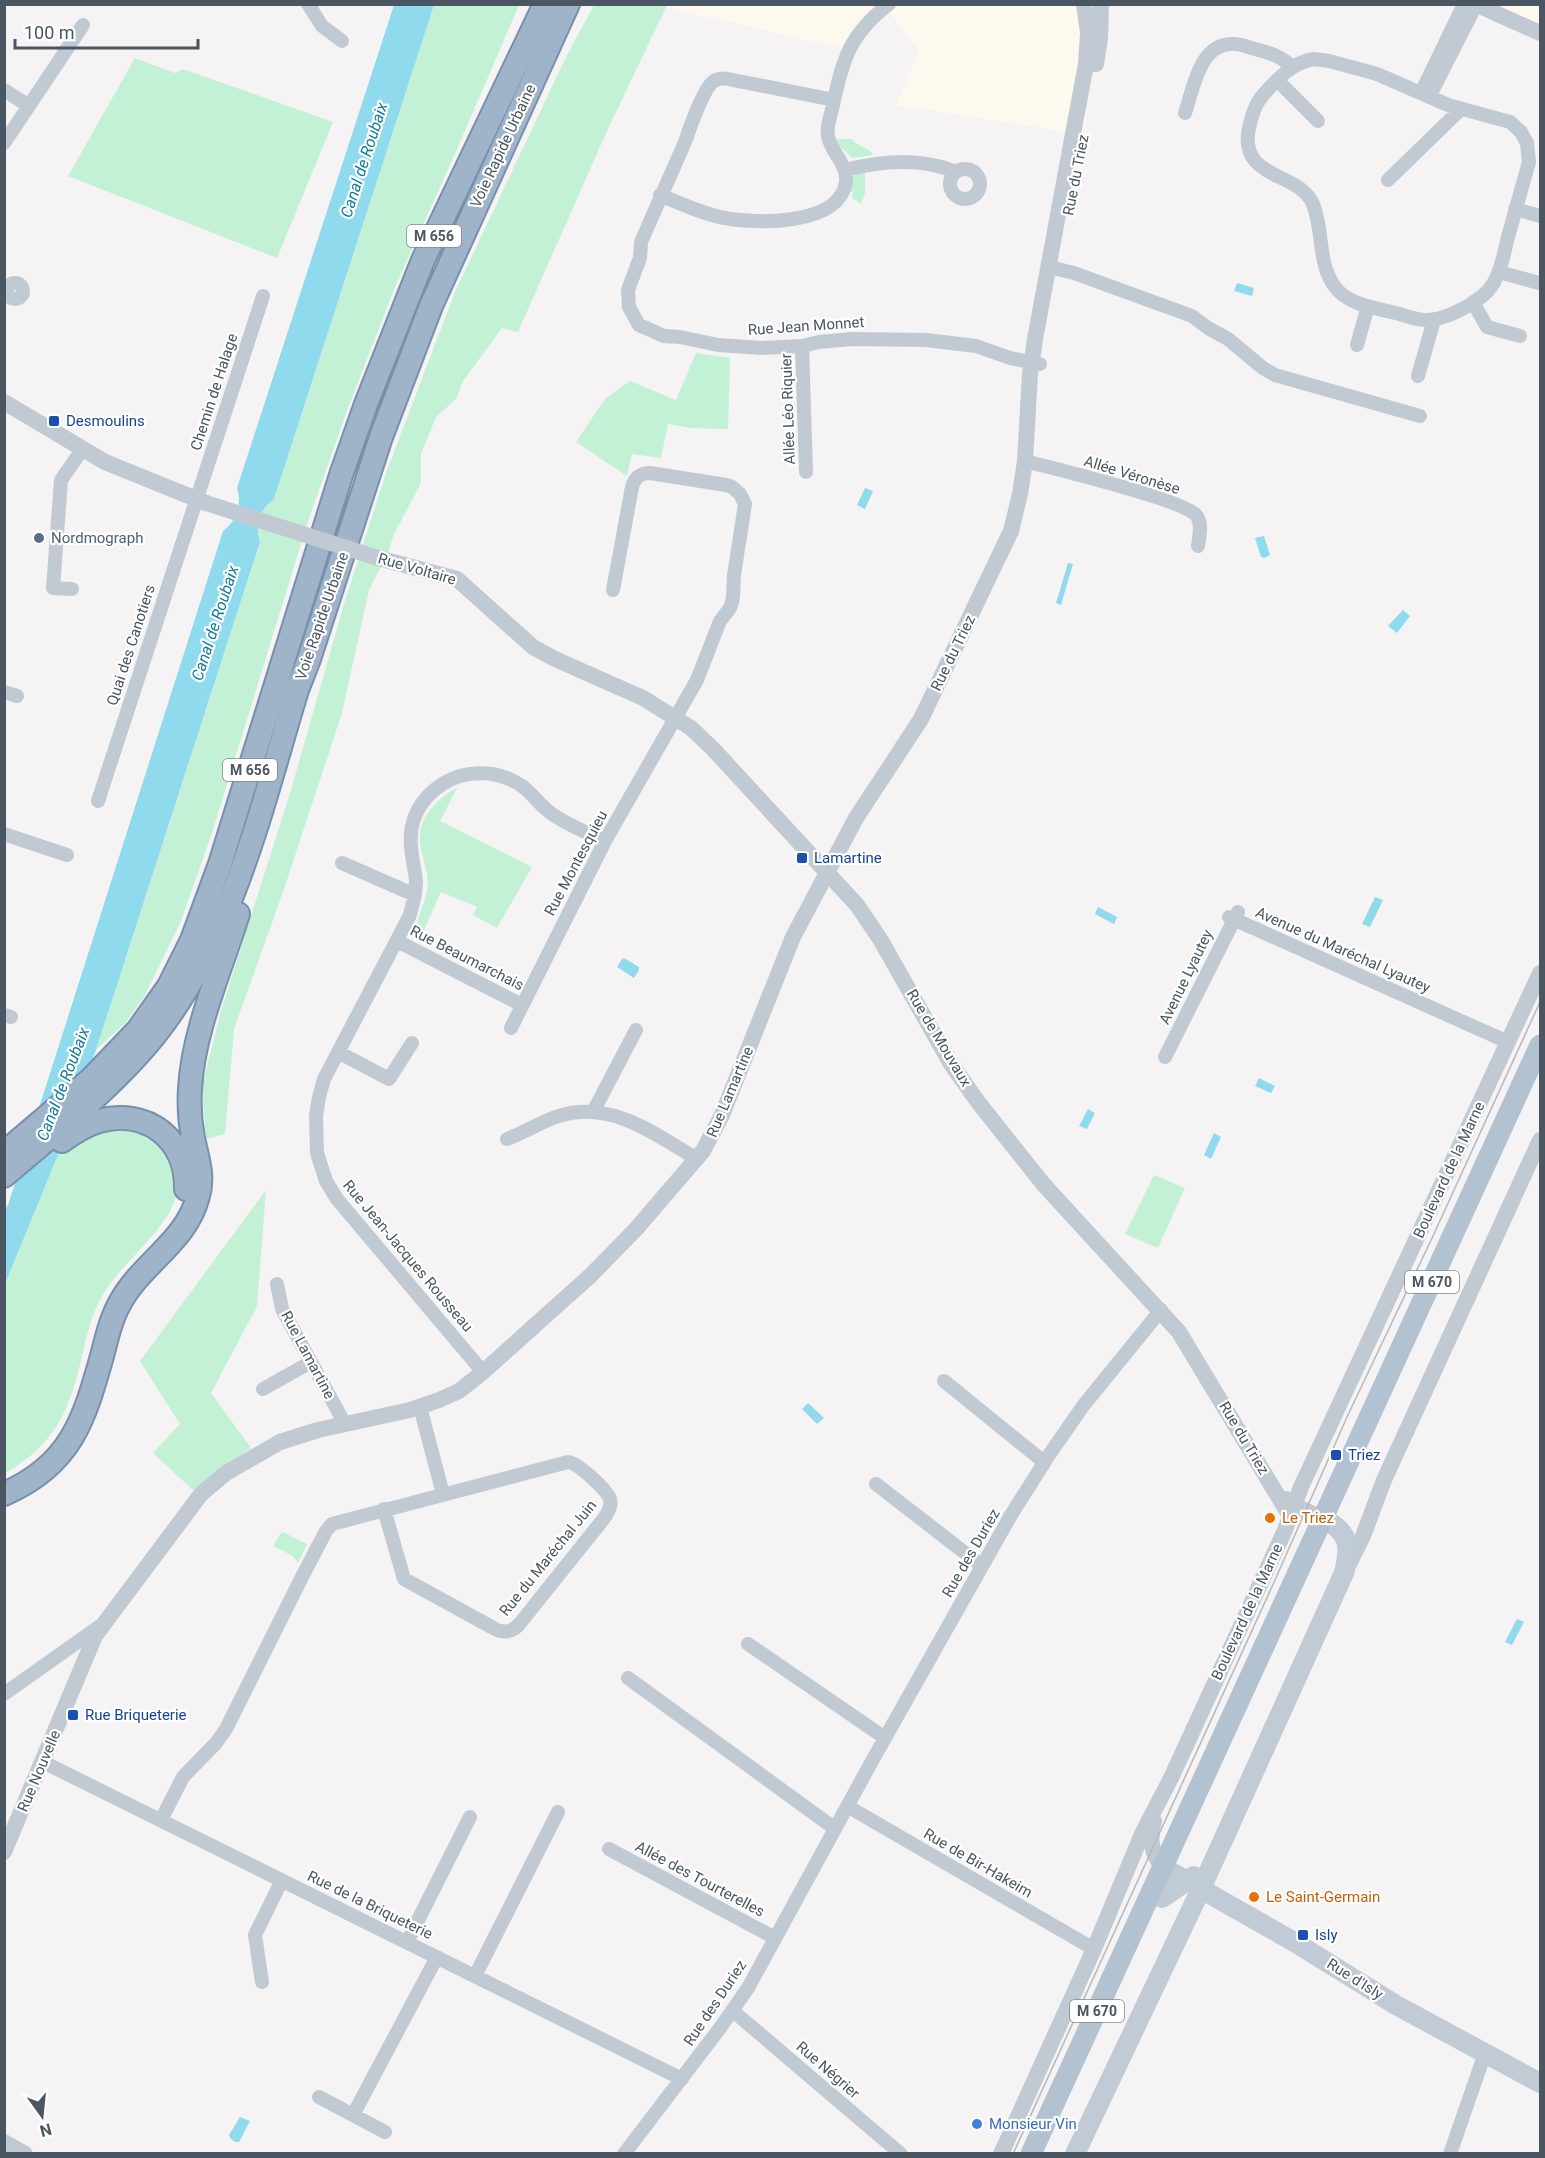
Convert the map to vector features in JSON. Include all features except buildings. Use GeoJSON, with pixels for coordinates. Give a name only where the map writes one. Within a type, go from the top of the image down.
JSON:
{"type":"FeatureCollection","features":[{"type":"Feature","properties":{"kind":"highway","name":"Voie Rapide Urbaine"},"geometry":{"type":"LineString","coordinates":[[4,1153],[76,1092],[122,1048],[153,1011],[169,986],[200,921],[220,864],[341,475],[377,376],[423,260],[545,4]]}},
{"type":"Feature","properties":{"kind":"highway","name":"Voie Rapide Urbaine"},"geometry":{"type":"LineString","coordinates":[[4,1176],[99,1094],[153,1037],[181,998],[204,959],[235,886],[370,471],[431,306],[568,4]]}},
{"type":"Feature","properties":{"kind":"highway"},"geometry":{"type":"LineString","coordinates":[[520,111],[535,96],[581,4]]}},
{"type":"Feature","properties":{"kind":"highway"},"geometry":{"type":"LineString","coordinates":[[4,1494],[39,1474],[61,1455],[70,1442],[85,1414],[109,1327],[121,1300],[141,1274],[186,1226],[196,1206],[200,1172],[191,1122],[192,1071],[200,1032],[300,714],[309,659]]}},
{"type":"Feature","properties":{"kind":"highway"},"geometry":{"type":"LineString","coordinates":[[4,1145],[76,1092]]}},
{"type":"Feature","properties":{"kind":"highway"},"geometry":{"type":"LineString","coordinates":[[4,1187],[45,1153],[90,1124],[125,1118],[136,1119],[156,1127],[175,1145],[185,1166],[187,1178],[184,1199],[175,1220],[124,1276],[108,1300],[97,1326],[79,1396],[67,1425],[43,1456],[23,1471],[4,1481]]}},
{"type":"Feature","properties":{"kind":"main road","name":"Boulevard de la Marne"},"geometry":{"type":"LineString","coordinates":[[1077,2153],[1181,1878],[1328,1522],[1540,1046]]}},
{"type":"Feature","properties":{"kind":"main road","name":"Boulevard de la Marne"},"geometry":{"type":"LineString","coordinates":[[1328,1522],[1540,1074]]}},
{"type":"Feature","properties":{"kind":"main road"},"geometry":{"type":"LineString","coordinates":[[1328,1522],[1343,1533],[1347,1542],[1348,1554],[1344,1574]]}},
{"type":"Feature","properties":{"kind":"main road","name":"Boulevard de la Marne"},"geometry":{"type":"LineString","coordinates":[[1045,2154],[1162,1898],[1227,1829],[1344,1574]]}},
{"type":"Feature","properties":{"kind":"main road","name":"Boulevard de la Marne"},"geometry":{"type":"LineString","coordinates":[[1031,2154],[1181,1878]]}},
{"type":"Feature","properties":{"kind":"main road","name":"Rue d'Isly"},"geometry":{"type":"LineString","coordinates":[[1181,1878],[1296,1943],[1396,2005],[1540,2083]]}},
{"type":"Feature","properties":{"kind":"street"},"geometry":{"type":"LineString","coordinates":[[308,4],[322,26],[342,41]]}},
{"type":"Feature","properties":{"kind":"street"},"geometry":{"type":"LineString","coordinates":[[660,195],[701,212],[725,218],[754,221],[816,214],[833,204],[844,187],[845,170],[831,146],[828,127],[844,59],[851,43],[869,21],[889,4]]}},
{"type":"Feature","properties":{"kind":"street","name":"Rue du Triez"},"geometry":{"type":"LineString","coordinates":[[1053,268],[1086,64],[1088,33],[1084,4]]}},
{"type":"Feature","properties":{"kind":"street","name":"Rue du Triez"},"geometry":{"type":"LineString","coordinates":[[828,872],[856,818],[921,719],[1004,550],[1016,517],[1025,461],[1035,364],[1098,54],[1101,4]]}},
{"type":"Feature","properties":{"kind":"street"},"geometry":{"type":"LineString","coordinates":[[1425,95],[1464,4]]}},
{"type":"Feature","properties":{"kind":"street"},"geometry":{"type":"LineString","coordinates":[[1425,95],[1483,6],[1540,33]]}},
{"type":"Feature","properties":{"kind":"street"},"geometry":{"type":"LineString","coordinates":[[4,143],[83,25]]}},
{"type":"Feature","properties":{"kind":"street"},"geometry":{"type":"LineString","coordinates":[[1185,113],[1204,60],[1219,47],[1234,44],[1266,52],[1281,57],[1292,67]]}},
{"type":"Feature","properties":{"kind":"street"},"geometry":{"type":"LineString","coordinates":[[1308,60],[1329,61],[1377,74],[1425,95],[1461,109],[1510,122],[1524,137],[1529,156],[1499,272],[1490,289],[1447,317],[1434,320],[1414,318],[1345,298],[1332,283],[1324,263],[1315,210],[1310,198],[1301,189],[1268,173],[1258,165],[1250,152],[1248,133],[1254,110],[1261,98],[1292,67],[1308,60]]}},
{"type":"Feature","properties":{"kind":"street","name":"Rue Jean Monnet"},"geometry":{"type":"LineString","coordinates":[[834,100],[728,79],[720,78],[713,81],[688,128],[685,142],[641,242],[640,258],[628,290],[629,307],[636,322],[664,336],[718,345],[762,348],[802,346],[845,339],[915,339],[976,346],[1035,364]]}},
{"type":"Feature","properties":{"kind":"street"},"geometry":{"type":"LineString","coordinates":[[1277,80],[1318,121]]}},
{"type":"Feature","properties":{"kind":"street"},"geometry":{"type":"LineString","coordinates":[[4,90],[29,106]]}},
{"type":"Feature","properties":{"kind":"street"},"geometry":{"type":"LineString","coordinates":[[1388,180],[1461,109]]}},
{"type":"Feature","properties":{"kind":"street"},"geometry":{"type":"LineString","coordinates":[[845,170],[875,163],[893,162],[930,164],[956,172]]}},
{"type":"Feature","properties":{"kind":"street"},"geometry":{"type":"LineString","coordinates":[[1515,209],[1540,216]]}},
{"type":"Feature","properties":{"kind":"street"},"geometry":{"type":"LineString","coordinates":[[1053,268],[1192,316],[1228,339],[1275,375],[1420,416]]}},
{"type":"Feature","properties":{"kind":"street"},"geometry":{"type":"LineString","coordinates":[[1499,272],[1539,283]]}},
{"type":"Feature","properties":{"kind":"street","name":"Chemin de Halage"},"geometry":{"type":"LineString","coordinates":[[201,501],[263,296]]}},
{"type":"Feature","properties":{"kind":"street"},"geometry":{"type":"LineString","coordinates":[[1473,302],[1487,327],[1520,336]]}},
{"type":"Feature","properties":{"kind":"street"},"geometry":{"type":"LineString","coordinates":[[1357,345],[1368,306]]}},
{"type":"Feature","properties":{"kind":"street"},"geometry":{"type":"LineString","coordinates":[[1418,376],[1434,320]]}},
{"type":"Feature","properties":{"kind":"street","name":"Allée Léo Riquier"},"geometry":{"type":"LineString","coordinates":[[802,346],[806,472]]}},
{"type":"Feature","properties":{"kind":"street","name":"Rue Voltaire"},"geometry":{"type":"LineString","coordinates":[[4,402],[81,450],[113,466],[201,501],[378,558],[457,579],[533,647],[631,692],[676,718],[707,742],[828,872]]}},
{"type":"Feature","properties":{"kind":"street"},"geometry":{"type":"LineString","coordinates":[[72,589],[53,588],[61,480],[81,450]]}},
{"type":"Feature","properties":{"kind":"street","name":"Allée Véronèse"},"geometry":{"type":"LineString","coordinates":[[1025,461],[1155,497],[1190,511],[1197,516],[1200,524],[1198,546]]}},
{"type":"Feature","properties":{"kind":"street","name":"Rue Montesquieu"},"geometry":{"type":"LineString","coordinates":[[511,1028],[605,842],[701,672],[720,621],[728,611],[733,598],[734,576],[745,510],[740,494],[726,485],[650,473],[637,477],[632,487],[614,590]]}},
{"type":"Feature","properties":{"kind":"street","name":"Quai des Canotiers"},"geometry":{"type":"LineString","coordinates":[[98,801],[201,501]]}},
{"type":"Feature","properties":{"kind":"street","name":"Rue Jean-Jacques Rousseau"},"geometry":{"type":"LineString","coordinates":[[483,1372],[345,1209],[326,1181],[317,1153],[316,1116],[321,1088],[409,916],[416,883],[410,838],[416,814],[429,795],[438,787],[457,777],[477,773],[490,774],[512,781],[554,816],[605,842]]}},
{"type":"Feature","properties":{"kind":"street"},"geometry":{"type":"LineString","coordinates":[[4,834],[67,855]]}},
{"type":"Feature","properties":{"kind":"street"},"geometry":{"type":"LineString","coordinates":[[342,863],[415,895]]}},
{"type":"Feature","properties":{"kind":"street","name":"Rue Lamartine"},"geometry":{"type":"LineString","coordinates":[[277,1284],[282,1309],[345,1424],[420,1407],[454,1393],[483,1372],[605,1262],[710,1142],[790,945],[828,872]]}},
{"type":"Feature","properties":{"kind":"street","name":"Rue de Mouvaux"},"geometry":{"type":"LineString","coordinates":[[828,872],[849,895],[874,930],[960,1077],[1020,1156],[1161,1310]]}},
{"type":"Feature","properties":{"kind":"street","name":"Avenue du Maréchal Lyautey"},"geometry":{"type":"LineString","coordinates":[[1233,916],[1508,1042]]}},
{"type":"Feature","properties":{"kind":"street","name":"Avenue Lyautey"},"geometry":{"type":"LineString","coordinates":[[1165,1057],[1233,916]]}},
{"type":"Feature","properties":{"kind":"street","name":"Rue Beaumarchais"},"geometry":{"type":"LineString","coordinates":[[397,941],[522,1005]]}},
{"type":"Feature","properties":{"kind":"street","name":"Boulevard de la Marne"},"geometry":{"type":"LineString","coordinates":[[1001,2154],[1094,1949],[1142,1834],[1171,1778],[1540,973]]}},
{"type":"Feature","properties":{"kind":"street"},"geometry":{"type":"LineString","coordinates":[[593,1112],[636,1030]]}},
{"type":"Feature","properties":{"kind":"street"},"geometry":{"type":"LineString","coordinates":[[338,1052],[388,1079],[412,1043]]}},
{"type":"Feature","properties":{"kind":"street"},"geometry":{"type":"LineString","coordinates":[[507,1139],[564,1114],[593,1112],[623,1118],[697,1159]]}},
{"type":"Feature","properties":{"kind":"street","name":"Boulevard de la Marne"},"geometry":{"type":"LineString","coordinates":[[1344,1574],[1358,1549],[1388,1472],[1540,1140]]}},
{"type":"Feature","properties":{"kind":"street","name":"Rue du Triez"},"geometry":{"type":"LineString","coordinates":[[1161,1310],[1179,1332],[1273,1485],[1292,1510]]}},
{"type":"Feature","properties":{"kind":"street","name":"Rue des Duriez"},"geometry":{"type":"LineString","coordinates":[[624,2154],[748,1988],[834,1828],[982,1566],[1044,1462],[1083,1406],[1161,1310]]}},
{"type":"Feature","properties":{"kind":"street"},"geometry":{"type":"LineString","coordinates":[[263,1389],[311,1362]]}},
{"type":"Feature","properties":{"kind":"street"},"geometry":{"type":"LineString","coordinates":[[944,1381],[1044,1462]]}},
{"type":"Feature","properties":{"kind":"street"},"geometry":{"type":"LineString","coordinates":[[420,1407],[443,1494]]}},
{"type":"Feature","properties":{"kind":"street","name":"Rue Nouvelle"},"geometry":{"type":"LineString","coordinates":[[4,1852],[91,1645],[102,1625],[192,1503],[218,1479],[260,1452],[300,1435],[345,1424]]}},
{"type":"Feature","properties":{"kind":"street","name":"Rue du Maréchal Juin"},"geometry":{"type":"LineString","coordinates":[[161,1820],[183,1777],[216,1743],[226,1729],[328,1527],[337,1521],[568,1462],[577,1464],[606,1494],[610,1507],[605,1517],[518,1627],[505,1632],[497,1630],[404,1579],[384,1509]]}},
{"type":"Feature","properties":{"kind":"street"},"geometry":{"type":"LineString","coordinates":[[876,1484],[982,1566]]}},
{"type":"Feature","properties":{"kind":"street"},"geometry":{"type":"LineString","coordinates":[[1292,1510],[1328,1522]]}},
{"type":"Feature","properties":{"kind":"street"},"geometry":{"type":"LineString","coordinates":[[4,1694],[102,1625]]}},
{"type":"Feature","properties":{"kind":"street"},"geometry":{"type":"LineString","coordinates":[[748,1644],[885,1738]]}},
{"type":"Feature","properties":{"kind":"street"},"geometry":{"type":"LineString","coordinates":[[628,1678],[834,1828]]}},
{"type":"Feature","properties":{"kind":"street","name":"Rue de la Briqueterie"},"geometry":{"type":"LineString","coordinates":[[43,1762],[682,2079]]}},
{"type":"Feature","properties":{"kind":"street"},"geometry":{"type":"LineString","coordinates":[[1171,1778],[1152,1825],[1151,1835],[1155,1857],[1181,1878]]}},
{"type":"Feature","properties":{"kind":"street","name":"Rue de Bir-Hakeim"},"geometry":{"type":"LineString","coordinates":[[847,1806],[1094,1949]]}},
{"type":"Feature","properties":{"kind":"street"},"geometry":{"type":"LineString","coordinates":[[475,1976],[558,1812]]}},
{"type":"Feature","properties":{"kind":"street"},"geometry":{"type":"LineString","coordinates":[[408,1942],[411,1931],[470,1818]]}},
{"type":"Feature","properties":{"kind":"street","name":"Allée des Tourterelles"},"geometry":{"type":"LineString","coordinates":[[609,1849],[775,1938]]}},
{"type":"Feature","properties":{"kind":"street"},"geometry":{"type":"LineString","coordinates":[[262,1982],[255,1935],[282,1880]]}},
{"type":"Feature","properties":{"kind":"street"},"geometry":{"type":"LineString","coordinates":[[353,2115],[437,1957]]}},
{"type":"Feature","properties":{"kind":"street","name":"Rue Négrier"},"geometry":{"type":"LineString","coordinates":[[733,2010],[901,2154]]}},
{"type":"Feature","properties":{"kind":"street"},"geometry":{"type":"LineString","coordinates":[[1450,2154],[1485,2053]]}},
{"type":"Feature","properties":{"kind":"street"},"geometry":{"type":"LineString","coordinates":[[319,2097],[385,2132]]}},
{"type":"Feature","properties":{"kind":"street"},"geometry":{"type":"LineString","coordinates":[[4,2142],[25,2154]]}},
{"type":"Feature","properties":{"kind":"shaded area"},"geometry":{"type":"Polygon","coordinates":[[[667,4],[1080,5],[1087,135],[896,105],[919,52],[886,7],[862,23],[841,48],[665,7],[667,4]]]}},
{"type":"Feature","properties":{"kind":"shaded area"},"geometry":{"type":"Polygon","coordinates":[[[1448,5],[1540,5],[1540,38],[1448,5]]]}},
{"type":"Feature","properties":{"kind":"green space"},"geometry":{"type":"Polygon","coordinates":[[[434,5],[519,5],[395,287],[348,408],[307,524],[212,833],[180,923],[145,995],[126,1022],[96,1050],[260,543],[258,530],[260,518],[265,508],[274,499],[434,5]]]}},
{"type":"Feature","properties":{"kind":"green space"},"geometry":{"type":"Polygon","coordinates":[[[594,5],[667,5],[607,131],[518,332],[502,328],[463,381],[456,399],[436,417],[421,454],[421,483],[394,534],[388,553],[369,590],[342,713],[283,892],[234,1029],[225,1134],[206,1139],[202,1086],[221,1011],[291,790],[344,604],[386,473],[455,292],[566,57],[594,5]]]}},
{"type":"Feature","properties":{"kind":"green space"},"geometry":{"type":"Polygon","coordinates":[[[135,58],[175,73],[183,69],[333,122],[277,258],[68,176],[135,58]]]}},
{"type":"Feature","properties":{"kind":"green space"},"geometry":{"type":"Polygon","coordinates":[[[837,139],[852,139],[873,155],[852,158],[842,148],[839,150],[834,143],[838,142],[837,139]]]}},
{"type":"Feature","properties":{"kind":"green space"},"geometry":{"type":"Polygon","coordinates":[[[865,170],[865,193],[861,204],[851,197],[853,192],[848,190],[853,176],[865,170]]]}},
{"type":"Feature","properties":{"kind":"green space"},"geometry":{"type":"Polygon","coordinates":[[[696,353],[730,358],[728,429],[691,428],[668,424],[661,458],[632,454],[627,476],[576,442],[605,399],[630,381],[676,400],[696,353]]]}},
{"type":"Feature","properties":{"kind":"green space"},"geometry":{"type":"Polygon","coordinates":[[[457,788],[440,821],[532,867],[497,928],[473,915],[477,907],[441,892],[420,939],[417,927],[428,884],[420,844],[422,826],[430,810],[442,797],[457,788]]]}},
{"type":"Feature","properties":{"kind":"green space"},"geometry":{"type":"Polygon","coordinates":[[[107,1128],[138,1131],[155,1138],[161,1144],[167,1152],[177,1184],[174,1204],[157,1231],[110,1283],[98,1303],[90,1324],[73,1390],[59,1423],[37,1450],[5,1473],[5,1284],[60,1150],[107,1128]]]}},
{"type":"Feature","properties":{"kind":"green space"},"geometry":{"type":"Polygon","coordinates":[[[1154,1175],[1185,1188],[1158,1248],[1125,1234],[1154,1175]]]}},
{"type":"Feature","properties":{"kind":"green space"},"geometry":{"type":"Polygon","coordinates":[[[266,1190],[257,1306],[211,1393],[251,1448],[193,1490],[153,1453],[180,1424],[140,1361],[266,1190]]]}},
{"type":"Feature","properties":{"kind":"green space"},"geometry":{"type":"Polygon","coordinates":[[[283,1532],[307,1544],[298,1563],[293,1556],[273,1546],[283,1532]]]}},
{"type":"Feature","properties":{"kind":"water","name":"Canal de Roubaix"},"geometry":{"type":"Polygon","coordinates":[[[394,5],[434,5],[274,499],[259,518],[260,542],[96,1050],[60,1150],[5,1284],[5,1210],[223,531],[232,522],[237,512],[239,501],[237,488],[394,5]]]}},
{"type":"Feature","properties":{"kind":"water"},"geometry":{"type":"Polygon","coordinates":[[[1237,283],[1254,288],[1252,296],[1234,291],[1237,283]]]}},
{"type":"Feature","properties":{"kind":"water"},"geometry":{"type":"Polygon","coordinates":[[[865,488],[873,491],[865,509],[857,505],[865,488]]]}},
{"type":"Feature","properties":{"kind":"water"},"geometry":{"type":"Polygon","coordinates":[[[1264,536],[1270,555],[1264,558],[1261,557],[1255,538],[1264,536]]]}},
{"type":"Feature","properties":{"kind":"water"},"geometry":{"type":"Polygon","coordinates":[[[1068,563],[1073,564],[1061,605],[1056,603],[1068,563]]]}},
{"type":"Feature","properties":{"kind":"water"},"geometry":{"type":"Polygon","coordinates":[[[1403,610],[1410,616],[1397,633],[1388,626],[1403,610]]]}},
{"type":"Feature","properties":{"kind":"water"},"geometry":{"type":"Polygon","coordinates":[[[1375,897],[1383,900],[1370,927],[1362,924],[1375,897]]]}},
{"type":"Feature","properties":{"kind":"water"},"geometry":{"type":"Polygon","coordinates":[[[1098,907],[1117,917],[1114,924],[1095,914],[1098,907]]]}},
{"type":"Feature","properties":{"kind":"water"},"geometry":{"type":"Polygon","coordinates":[[[624,958],[639,967],[634,978],[617,967],[624,958]]]}},
{"type":"Feature","properties":{"kind":"water"},"geometry":{"type":"Polygon","coordinates":[[[1259,1078],[1275,1086],[1271,1093],[1255,1086],[1259,1078]]]}},
{"type":"Feature","properties":{"kind":"water"},"geometry":{"type":"Polygon","coordinates":[[[1088,1109],[1095,1113],[1087,1129],[1079,1126],[1088,1109]]]}},
{"type":"Feature","properties":{"kind":"water"},"geometry":{"type":"Polygon","coordinates":[[[1214,1133],[1221,1137],[1211,1159],[1204,1155],[1214,1133]]]}},
{"type":"Feature","properties":{"kind":"water"},"geometry":{"type":"Polygon","coordinates":[[[808,1403],[824,1418],[817,1424],[802,1409],[808,1403]]]}},
{"type":"Feature","properties":{"kind":"water"},"geometry":{"type":"Polygon","coordinates":[[[1517,1619],[1524,1622],[1512,1645],[1505,1642],[1517,1619]]]}},
{"type":"Feature","properties":{"kind":"water"},"geometry":{"type":"Polygon","coordinates":[[[240,2117],[250,2121],[239,2142],[235,2142],[229,2135],[240,2117]]]}},
{"type":"Feature","properties":{"kind":"tram line"},"geometry":{"type":"LineString","coordinates":[[1013,2154],[1347,1417],[1540,1002]]}},
{"type":"Feature","properties":{"kind":"place","name":"Desmoulins"},"geometry":{"type":"Point","coordinates":[54,421]}},
{"type":"Feature","properties":{"kind":"place","name":"Nordmograph"},"geometry":{"type":"Point","coordinates":[39,538]}},
{"type":"Feature","properties":{"kind":"place","name":"Lamartine"},"geometry":{"type":"Point","coordinates":[802,858]}},
{"type":"Feature","properties":{"kind":"place","name":"Triez"},"geometry":{"type":"Point","coordinates":[1336,1455]}},
{"type":"Feature","properties":{"kind":"place","name":"Le Triez"},"geometry":{"type":"Point","coordinates":[1270,1518]}},
{"type":"Feature","properties":{"kind":"place","name":"Rue Briqueterie"},"geometry":{"type":"Point","coordinates":[73,1715]}},
{"type":"Feature","properties":{"kind":"place","name":"Le Saint-Germain"},"geometry":{"type":"Point","coordinates":[1254,1897]}},
{"type":"Feature","properties":{"kind":"place","name":"Isly"},"geometry":{"type":"Point","coordinates":[1303,1935]}},
{"type":"Feature","properties":{"kind":"place","name":"Monsieur Vin"},"geometry":{"type":"Point","coordinates":[977,2124]}}]}
